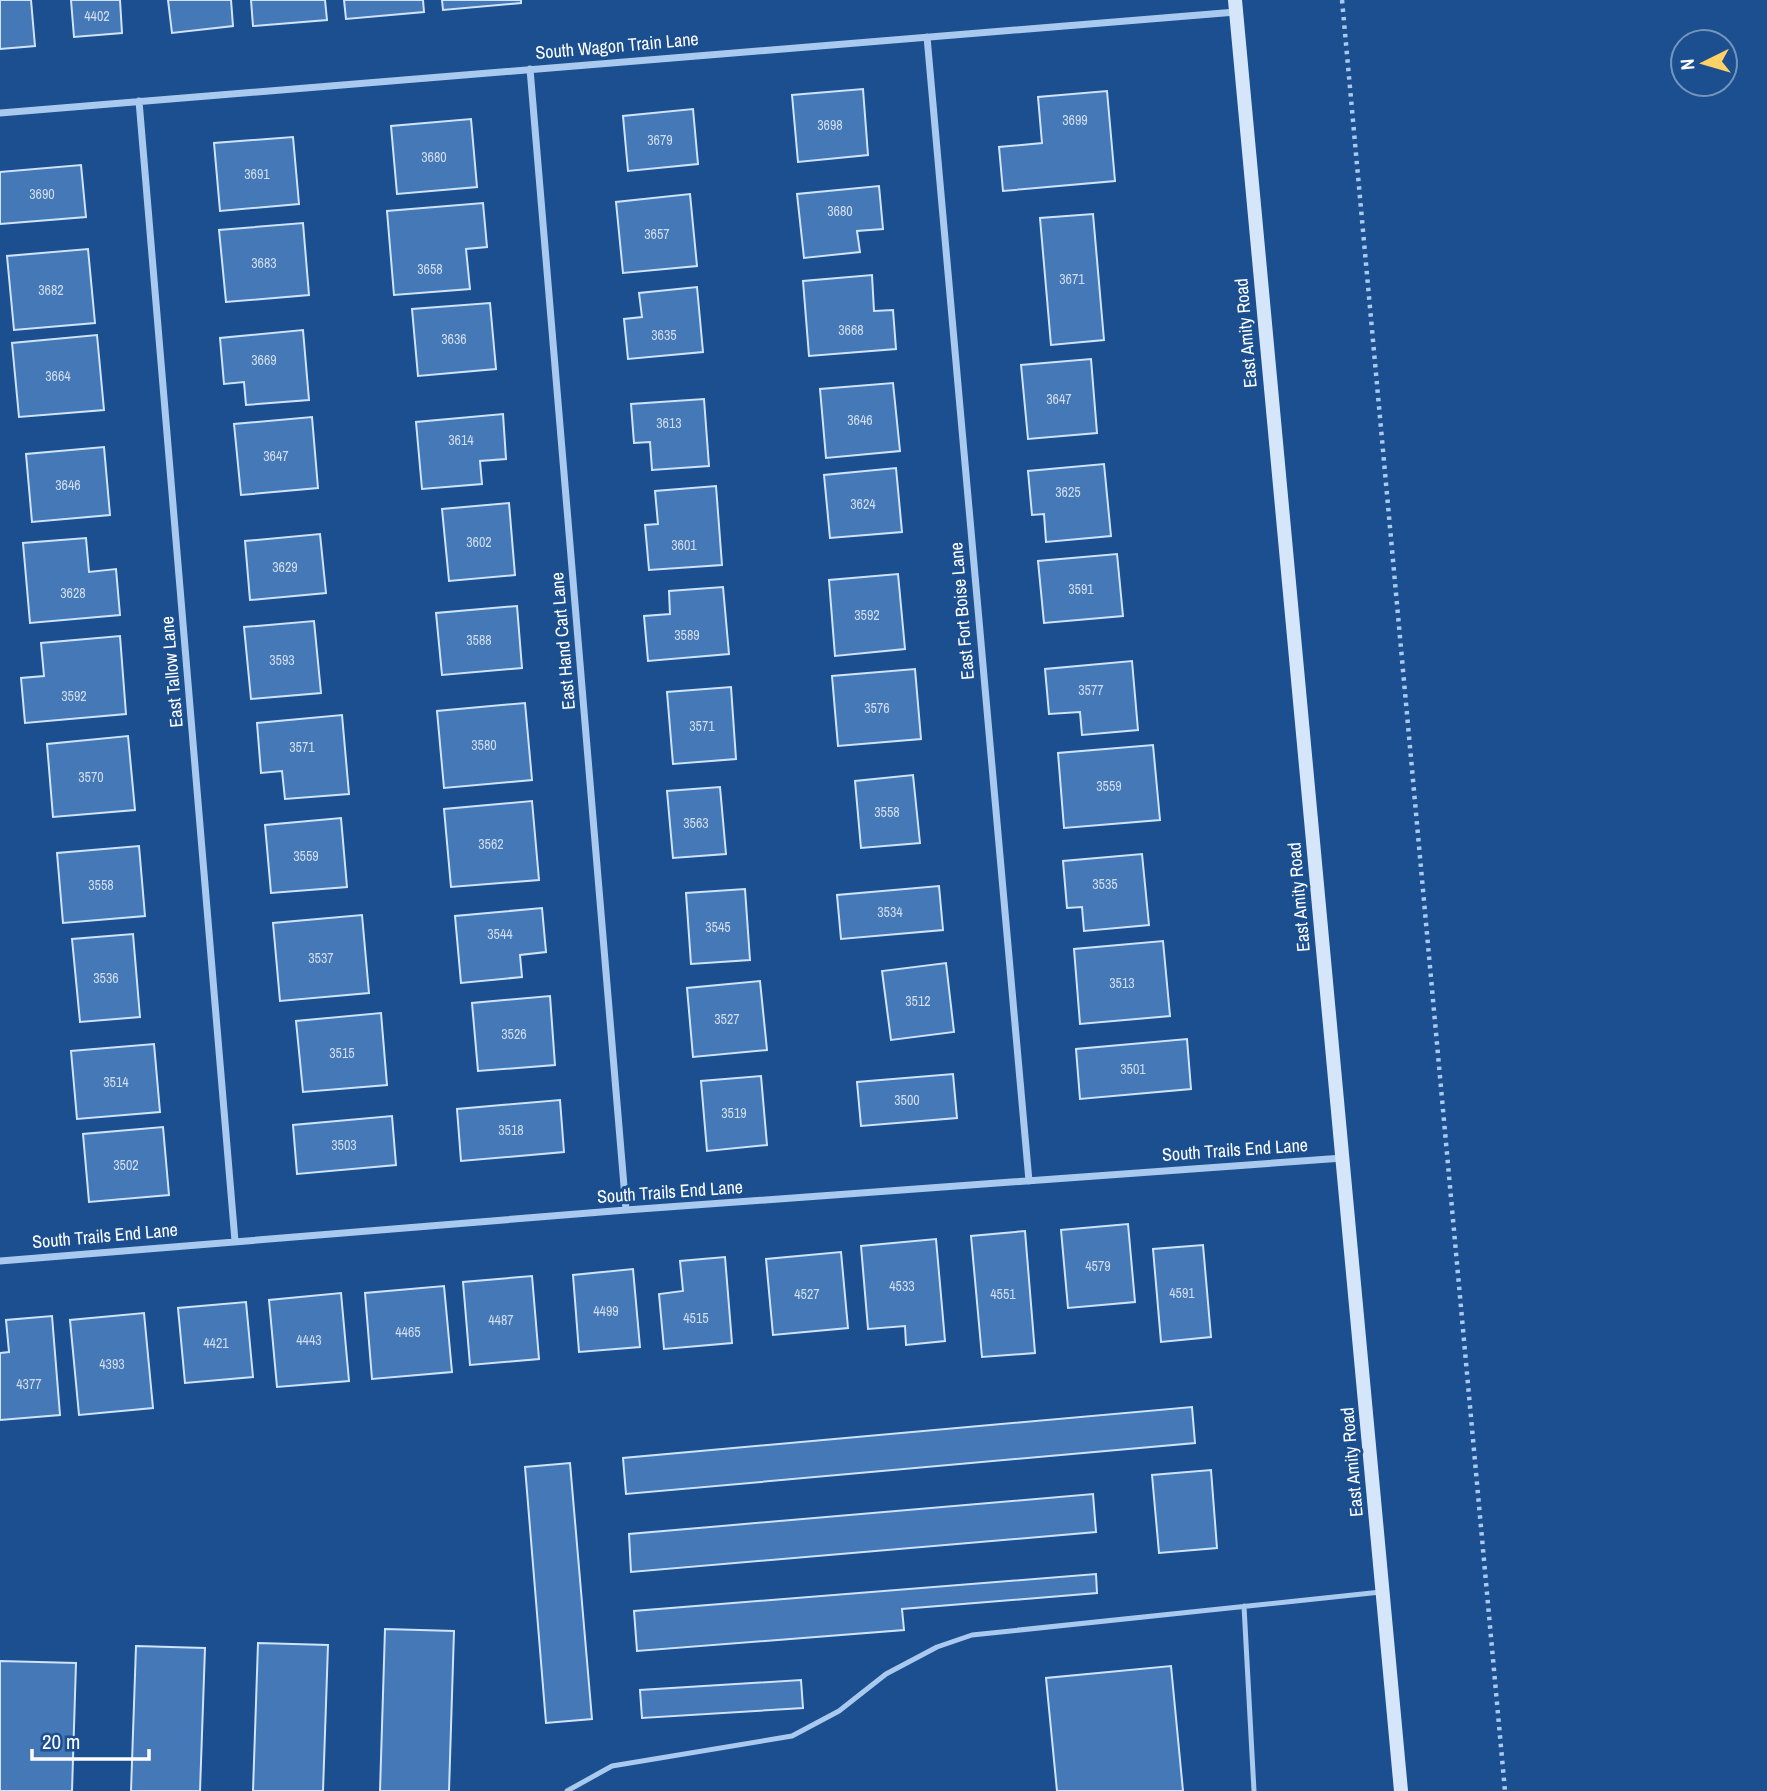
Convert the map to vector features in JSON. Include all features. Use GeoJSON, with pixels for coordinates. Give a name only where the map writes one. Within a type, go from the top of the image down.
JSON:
{"type":"FeatureCollection","features":[{"type":"Feature","properties":{"kind":"street","name":"South Wagon Train Lane"},"geometry":{"type":"LineString","coordinates":[[0,113],[927,37],[1235,6]]}},
{"type":"Feature","properties":{"kind":"street","name":"East Amity Road"},"geometry":{"type":"LineString","coordinates":[[1235,6],[1401,1791]]}},
{"type":"Feature","properties":{"kind":"street","name":"East Fort Boise Lane"},"geometry":{"type":"LineString","coordinates":[[927,37],[1029,1181]]}},
{"type":"Feature","properties":{"kind":"street","name":"East Hand Cart Lane"},"geometry":{"type":"LineString","coordinates":[[530,69],[626,1210]]}},
{"type":"Feature","properties":{"kind":"street","name":"East Tallow Lane"},"geometry":{"type":"LineString","coordinates":[[139,101],[235,1241]]}},
{"type":"Feature","properties":{"kind":"street","name":"South Trails End Lane"},"geometry":{"type":"LineString","coordinates":[[0,1261],[626,1210],[1343,1158]]}},
{"type":"Feature","properties":{"kind":"lane"},"geometry":{"type":"LineString","coordinates":[[567,1791],[612,1766],[792,1736],[839,1711],[886,1674],[937,1647],[972,1635],[1384,1591]]}},
{"type":"Feature","properties":{"kind":"lane"},"geometry":{"type":"LineString","coordinates":[[1244,1606],[1254,1791]]}},
{"type":"Feature","properties":{"kind":"path"},"geometry":{"type":"LineString","coordinates":[[1342,0],[1505,1791]]}},
{"type":"Feature","properties":{"kind":"building"},"geometry":{"type":"Polygon","coordinates":[[[0,0],[31,0],[35,46],[0,49],[0,0]]]}},
{"type":"Feature","properties":{"kind":"building"},"geometry":{"type":"Polygon","coordinates":[[[71,0],[120,0],[122,33],[74,37],[71,0]]]}},
{"type":"Feature","properties":{"kind":"building"},"geometry":{"type":"Polygon","coordinates":[[[168,0],[231,0],[233,26],[172,33],[168,0]]]}},
{"type":"Feature","properties":{"kind":"building"},"geometry":{"type":"Polygon","coordinates":[[[251,0],[325,0],[327,20],[253,26],[251,0]]]}},
{"type":"Feature","properties":{"kind":"building"},"geometry":{"type":"Polygon","coordinates":[[[344,0],[423,0],[424,12],[346,19],[344,0]]]}},
{"type":"Feature","properties":{"kind":"building"},"geometry":{"type":"Polygon","coordinates":[[[442,0],[521,0],[521,3],[443,10],[442,0]]]}},
{"type":"Feature","properties":{"kind":"building"},"geometry":{"type":"Polygon","coordinates":[[[863,89],[868,155],[798,162],[792,95],[863,89]]]}},
{"type":"Feature","properties":{"kind":"building"},"geometry":{"type":"Polygon","coordinates":[[[1107,91],[1115,181],[1003,191],[999,147],[1042,143],[1038,97],[1107,91]]]}},
{"type":"Feature","properties":{"kind":"building"},"geometry":{"type":"Polygon","coordinates":[[[693,109],[698,164],[628,171],[623,116],[693,109]]]}},
{"type":"Feature","properties":{"kind":"building"},"geometry":{"type":"Polygon","coordinates":[[[471,119],[477,187],[397,194],[391,126],[471,119]]]}},
{"type":"Feature","properties":{"kind":"building"},"geometry":{"type":"Polygon","coordinates":[[[293,137],[299,204],[220,211],[214,143],[293,137]]]}},
{"type":"Feature","properties":{"kind":"building"},"geometry":{"type":"Polygon","coordinates":[[[81,165],[86,217],[0,224],[0,172],[81,165]]]}},
{"type":"Feature","properties":{"kind":"building"},"geometry":{"type":"Polygon","coordinates":[[[879,186],[883,229],[857,231],[860,252],[804,258],[797,194],[879,186]]]}},
{"type":"Feature","properties":{"kind":"building"},"geometry":{"type":"Polygon","coordinates":[[[690,194],[697,266],[623,273],[616,202],[690,194]]]}},
{"type":"Feature","properties":{"kind":"building"},"geometry":{"type":"Polygon","coordinates":[[[483,203],[487,247],[466,249],[470,289],[394,295],[387,211],[483,203]]]}},
{"type":"Feature","properties":{"kind":"building"},"geometry":{"type":"Polygon","coordinates":[[[1093,214],[1104,340],[1051,345],[1040,218],[1093,214]]]}},
{"type":"Feature","properties":{"kind":"building"},"geometry":{"type":"Polygon","coordinates":[[[303,223],[309,295],[226,302],[219,230],[303,223]]]}},
{"type":"Feature","properties":{"kind":"building"},"geometry":{"type":"Polygon","coordinates":[[[88,249],[95,323],[14,330],[7,256],[88,249]]]}},
{"type":"Feature","properties":{"kind":"building"},"geometry":{"type":"Polygon","coordinates":[[[872,275],[874,311],[893,310],[896,349],[809,356],[803,281],[872,275]]]}},
{"type":"Feature","properties":{"kind":"building"},"geometry":{"type":"Polygon","coordinates":[[[697,287],[703,352],[628,359],[624,319],[642,317],[639,293],[697,287]]]}},
{"type":"Feature","properties":{"kind":"building"},"geometry":{"type":"Polygon","coordinates":[[[490,303],[496,369],[418,376],[412,309],[490,303]]]}},
{"type":"Feature","properties":{"kind":"building"},"geometry":{"type":"Polygon","coordinates":[[[303,330],[309,400],[246,405],[244,382],[224,384],[220,338],[303,330]]]}},
{"type":"Feature","properties":{"kind":"building"},"geometry":{"type":"Polygon","coordinates":[[[97,335],[104,410],[19,417],[12,343],[97,335]]]}},
{"type":"Feature","properties":{"kind":"building"},"geometry":{"type":"Polygon","coordinates":[[[1091,359],[1097,433],[1028,439],[1021,365],[1091,359]]]}},
{"type":"Feature","properties":{"kind":"building"},"geometry":{"type":"Polygon","coordinates":[[[893,383],[900,451],[826,458],[820,389],[893,383]]]}},
{"type":"Feature","properties":{"kind":"building"},"geometry":{"type":"Polygon","coordinates":[[[704,399],[709,466],[652,470],[650,442],[634,443],[631,404],[704,399]]]}},
{"type":"Feature","properties":{"kind":"building"},"geometry":{"type":"Polygon","coordinates":[[[503,414],[506,459],[480,461],[482,484],[422,489],[416,422],[503,414]]]}},
{"type":"Feature","properties":{"kind":"building"},"geometry":{"type":"Polygon","coordinates":[[[312,417],[318,488],[241,495],[234,424],[312,417]]]}},
{"type":"Feature","properties":{"kind":"building"},"geometry":{"type":"Polygon","coordinates":[[[104,447],[110,515],[32,522],[26,454],[104,447]]]}},
{"type":"Feature","properties":{"kind":"building"},"geometry":{"type":"Polygon","coordinates":[[[1104,464],[1111,536],[1046,542],[1044,514],[1032,515],[1028,471],[1104,464]]]}},
{"type":"Feature","properties":{"kind":"building"},"geometry":{"type":"Polygon","coordinates":[[[896,468],[902,532],[830,538],[824,475],[896,468]]]}},
{"type":"Feature","properties":{"kind":"building"},"geometry":{"type":"Polygon","coordinates":[[[716,486],[722,565],[649,570],[645,525],[658,524],[655,491],[716,486]]]}},
{"type":"Feature","properties":{"kind":"building"},"geometry":{"type":"Polygon","coordinates":[[[509,503],[515,575],[449,581],[442,509],[509,503]]]}},
{"type":"Feature","properties":{"kind":"building"},"geometry":{"type":"Polygon","coordinates":[[[320,534],[326,593],[250,600],[245,541],[320,534]]]}},
{"type":"Feature","properties":{"kind":"building"},"geometry":{"type":"Polygon","coordinates":[[[86,538],[89,572],[116,569],[120,615],[30,623],[23,543],[86,538]]]}},
{"type":"Feature","properties":{"kind":"building"},"geometry":{"type":"Polygon","coordinates":[[[1117,554],[1123,616],[1044,623],[1038,561],[1117,554]]]}},
{"type":"Feature","properties":{"kind":"building"},"geometry":{"type":"Polygon","coordinates":[[[898,574],[905,649],[835,656],[829,580],[898,574]]]}},
{"type":"Feature","properties":{"kind":"building"},"geometry":{"type":"Polygon","coordinates":[[[723,587],[729,654],[648,661],[644,616],[670,614],[669,591],[723,587]]]}},
{"type":"Feature","properties":{"kind":"building"},"geometry":{"type":"Polygon","coordinates":[[[517,606],[522,668],[442,675],[436,613],[517,606]]]}},
{"type":"Feature","properties":{"kind":"building"},"geometry":{"type":"Polygon","coordinates":[[[314,621],[321,693],[251,699],[244,627],[314,621]]]}},
{"type":"Feature","properties":{"kind":"building"},"geometry":{"type":"Polygon","coordinates":[[[120,636],[126,714],[25,723],[21,678],[44,676],[41,643],[120,636]]]}},
{"type":"Feature","properties":{"kind":"building"},"geometry":{"type":"Polygon","coordinates":[[[1132,661],[1138,730],[1082,735],[1080,712],[1049,714],[1045,669],[1132,661]]]}},
{"type":"Feature","properties":{"kind":"building"},"geometry":{"type":"Polygon","coordinates":[[[915,669],[921,739],[838,746],[832,676],[915,669]]]}},
{"type":"Feature","properties":{"kind":"building"},"geometry":{"type":"Polygon","coordinates":[[[731,687],[736,759],[673,764],[667,692],[731,687]]]}},
{"type":"Feature","properties":{"kind":"building"},"geometry":{"type":"Polygon","coordinates":[[[525,703],[532,780],[444,788],[437,711],[525,703]]]}},
{"type":"Feature","properties":{"kind":"building"},"geometry":{"type":"Polygon","coordinates":[[[342,715],[349,794],[285,799],[282,771],[261,773],[257,723],[342,715]]]}},
{"type":"Feature","properties":{"kind":"building"},"geometry":{"type":"Polygon","coordinates":[[[128,736],[135,810],[53,817],[47,744],[128,736]]]}},
{"type":"Feature","properties":{"kind":"building"},"geometry":{"type":"Polygon","coordinates":[[[1153,745],[1160,820],[1064,828],[1058,753],[1153,745]]]}},
{"type":"Feature","properties":{"kind":"building"},"geometry":{"type":"Polygon","coordinates":[[[913,775],[920,843],[861,848],[855,781],[913,775]]]}},
{"type":"Feature","properties":{"kind":"building"},"geometry":{"type":"Polygon","coordinates":[[[720,787],[726,854],[673,858],[667,791],[720,787]]]}},
{"type":"Feature","properties":{"kind":"building"},"geometry":{"type":"Polygon","coordinates":[[[532,801],[539,880],[451,887],[444,809],[532,801]]]}},
{"type":"Feature","properties":{"kind":"building"},"geometry":{"type":"Polygon","coordinates":[[[341,818],[347,887],[271,893],[265,825],[341,818]]]}},
{"type":"Feature","properties":{"kind":"building"},"geometry":{"type":"Polygon","coordinates":[[[139,846],[145,916],[63,923],[57,853],[139,846]]]}},
{"type":"Feature","properties":{"kind":"building"},"geometry":{"type":"Polygon","coordinates":[[[1142,854],[1149,925],[1084,931],[1082,907],[1067,908],[1063,861],[1142,854]]]}},
{"type":"Feature","properties":{"kind":"building"},"geometry":{"type":"Polygon","coordinates":[[[939,886],[943,930],[841,939],[837,895],[939,886]]]}},
{"type":"Feature","properties":{"kind":"building"},"geometry":{"type":"Polygon","coordinates":[[[745,889],[750,960],[691,964],[686,893],[745,889]]]}},
{"type":"Feature","properties":{"kind":"building"},"geometry":{"type":"Polygon","coordinates":[[[542,908],[546,952],[520,955],[522,977],[461,983],[455,916],[542,908]]]}},
{"type":"Feature","properties":{"kind":"building"},"geometry":{"type":"Polygon","coordinates":[[[362,915],[369,993],[280,1001],[273,923],[362,915]]]}},
{"type":"Feature","properties":{"kind":"building"},"geometry":{"type":"Polygon","coordinates":[[[133,934],[140,1017],[80,1022],[72,939],[133,934]]]}},
{"type":"Feature","properties":{"kind":"building"},"geometry":{"type":"Polygon","coordinates":[[[1163,941],[1170,1016],[1080,1024],[1074,949],[1163,941]]]}},
{"type":"Feature","properties":{"kind":"building"},"geometry":{"type":"Polygon","coordinates":[[[946,963],[954,1032],[891,1040],[882,971],[946,963]]]}},
{"type":"Feature","properties":{"kind":"building"},"geometry":{"type":"Polygon","coordinates":[[[760,981],[767,1050],[693,1057],[687,988],[760,981]]]}},
{"type":"Feature","properties":{"kind":"building"},"geometry":{"type":"Polygon","coordinates":[[[550,996],[555,1065],[478,1071],[472,1003],[550,996]]]}},
{"type":"Feature","properties":{"kind":"building"},"geometry":{"type":"Polygon","coordinates":[[[381,1013],[387,1085],[303,1092],[296,1021],[381,1013]]]}},
{"type":"Feature","properties":{"kind":"building"},"geometry":{"type":"Polygon","coordinates":[[[1187,1039],[1191,1089],[1080,1099],[1076,1049],[1187,1039]]]}},
{"type":"Feature","properties":{"kind":"building"},"geometry":{"type":"Polygon","coordinates":[[[154,1044],[160,1112],[77,1119],[71,1051],[154,1044]]]}},
{"type":"Feature","properties":{"kind":"building"},"geometry":{"type":"Polygon","coordinates":[[[953,1074],[957,1118],[861,1126],[857,1082],[953,1074]]]}},
{"type":"Feature","properties":{"kind":"building"},"geometry":{"type":"Polygon","coordinates":[[[761,1076],[767,1145],[707,1151],[701,1081],[761,1076]]]}},
{"type":"Feature","properties":{"kind":"building"},"geometry":{"type":"Polygon","coordinates":[[[560,1100],[564,1152],[461,1161],[457,1109],[560,1100]]]}},
{"type":"Feature","properties":{"kind":"building"},"geometry":{"type":"Polygon","coordinates":[[[392,1116],[396,1165],[297,1174],[293,1125],[392,1116]]]}},
{"type":"Feature","properties":{"kind":"building"},"geometry":{"type":"Polygon","coordinates":[[[163,1127],[169,1195],[89,1202],[83,1134],[163,1127]]]}},
{"type":"Feature","properties":{"kind":"building"},"geometry":{"type":"Polygon","coordinates":[[[1128,1224],[1135,1302],[1068,1308],[1061,1230],[1128,1224]]]}},
{"type":"Feature","properties":{"kind":"building"},"geometry":{"type":"Polygon","coordinates":[[[1025,1231],[1035,1353],[982,1357],[971,1236],[1025,1231]]]}},
{"type":"Feature","properties":{"kind":"building"},"geometry":{"type":"Polygon","coordinates":[[[936,1239],[945,1341],[906,1345],[905,1326],[868,1329],[861,1246],[936,1239]]]}},
{"type":"Feature","properties":{"kind":"building"},"geometry":{"type":"Polygon","coordinates":[[[1203,1245],[1211,1337],[1161,1342],[1153,1249],[1203,1245]]]}},
{"type":"Feature","properties":{"kind":"building"},"geometry":{"type":"Polygon","coordinates":[[[841,1252],[848,1328],[773,1335],[766,1259],[841,1252]]]}},
{"type":"Feature","properties":{"kind":"building"},"geometry":{"type":"Polygon","coordinates":[[[725,1257],[732,1343],[664,1349],[659,1294],[683,1291],[680,1261],[725,1257]]]}},
{"type":"Feature","properties":{"kind":"building"},"geometry":{"type":"Polygon","coordinates":[[[633,1269],[640,1347],[579,1352],[573,1275],[633,1269]]]}},
{"type":"Feature","properties":{"kind":"building"},"geometry":{"type":"Polygon","coordinates":[[[532,1276],[539,1359],[470,1365],[463,1282],[532,1276]]]}},
{"type":"Feature","properties":{"kind":"building"},"geometry":{"type":"Polygon","coordinates":[[[444,1286],[452,1372],[372,1379],[365,1293],[444,1286]]]}},
{"type":"Feature","properties":{"kind":"building"},"geometry":{"type":"Polygon","coordinates":[[[341,1293],[349,1381],[277,1387],[269,1300],[341,1293]]]}},
{"type":"Feature","properties":{"kind":"building"},"geometry":{"type":"Polygon","coordinates":[[[246,1302],[253,1377],[185,1383],[178,1308],[246,1302]]]}},
{"type":"Feature","properties":{"kind":"building"},"geometry":{"type":"Polygon","coordinates":[[[144,1313],[153,1408],[79,1415],[70,1320],[144,1313]]]}},
{"type":"Feature","properties":{"kind":"building"},"geometry":{"type":"Polygon","coordinates":[[[52,1316],[60,1415],[0,1420],[0,1353],[9,1352],[6,1320],[52,1316]]]}},
{"type":"Feature","properties":{"kind":"building"},"geometry":{"type":"Polygon","coordinates":[[[1192,1407],[1195,1443],[626,1494],[623,1458],[1192,1407]]]}},
{"type":"Feature","properties":{"kind":"building"},"geometry":{"type":"Polygon","coordinates":[[[570,1463],[592,1719],[546,1723],[525,1467],[570,1463]]]}},
{"type":"Feature","properties":{"kind":"building"},"geometry":{"type":"Polygon","coordinates":[[[1211,1470],[1217,1548],[1159,1553],[1152,1475],[1211,1470]]]}},
{"type":"Feature","properties":{"kind":"building"},"geometry":{"type":"Polygon","coordinates":[[[1093,1494],[1096,1532],[631,1572],[629,1534],[1093,1494]]]}},
{"type":"Feature","properties":{"kind":"building"},"geometry":{"type":"Polygon","coordinates":[[[1096,1574],[1097,1593],[902,1609],[904,1630],[637,1651],[634,1611],[1096,1574]]]}},
{"type":"Feature","properties":{"kind":"building"},"geometry":{"type":"Polygon","coordinates":[[[385,1629],[454,1631],[449,1791],[380,1791],[385,1629]]]}},
{"type":"Feature","properties":{"kind":"building"},"geometry":{"type":"Polygon","coordinates":[[[258,1643],[328,1645],[323,1791],[253,1791],[258,1643]]]}},
{"type":"Feature","properties":{"kind":"building"},"geometry":{"type":"Polygon","coordinates":[[[136,1646],[205,1648],[200,1791],[131,1791],[136,1646]]]}},
{"type":"Feature","properties":{"kind":"building"},"geometry":{"type":"Polygon","coordinates":[[[0,1661],[76,1663],[72,1791],[0,1791],[0,1661]]]}},
{"type":"Feature","properties":{"kind":"building"},"geometry":{"type":"Polygon","coordinates":[[[1171,1666],[1183,1791],[1057,1791],[1046,1678],[1171,1666]]]}},
{"type":"Feature","properties":{"kind":"building"},"geometry":{"type":"Polygon","coordinates":[[[801,1680],[803,1708],[642,1718],[640,1690],[801,1680]]]}}]}
